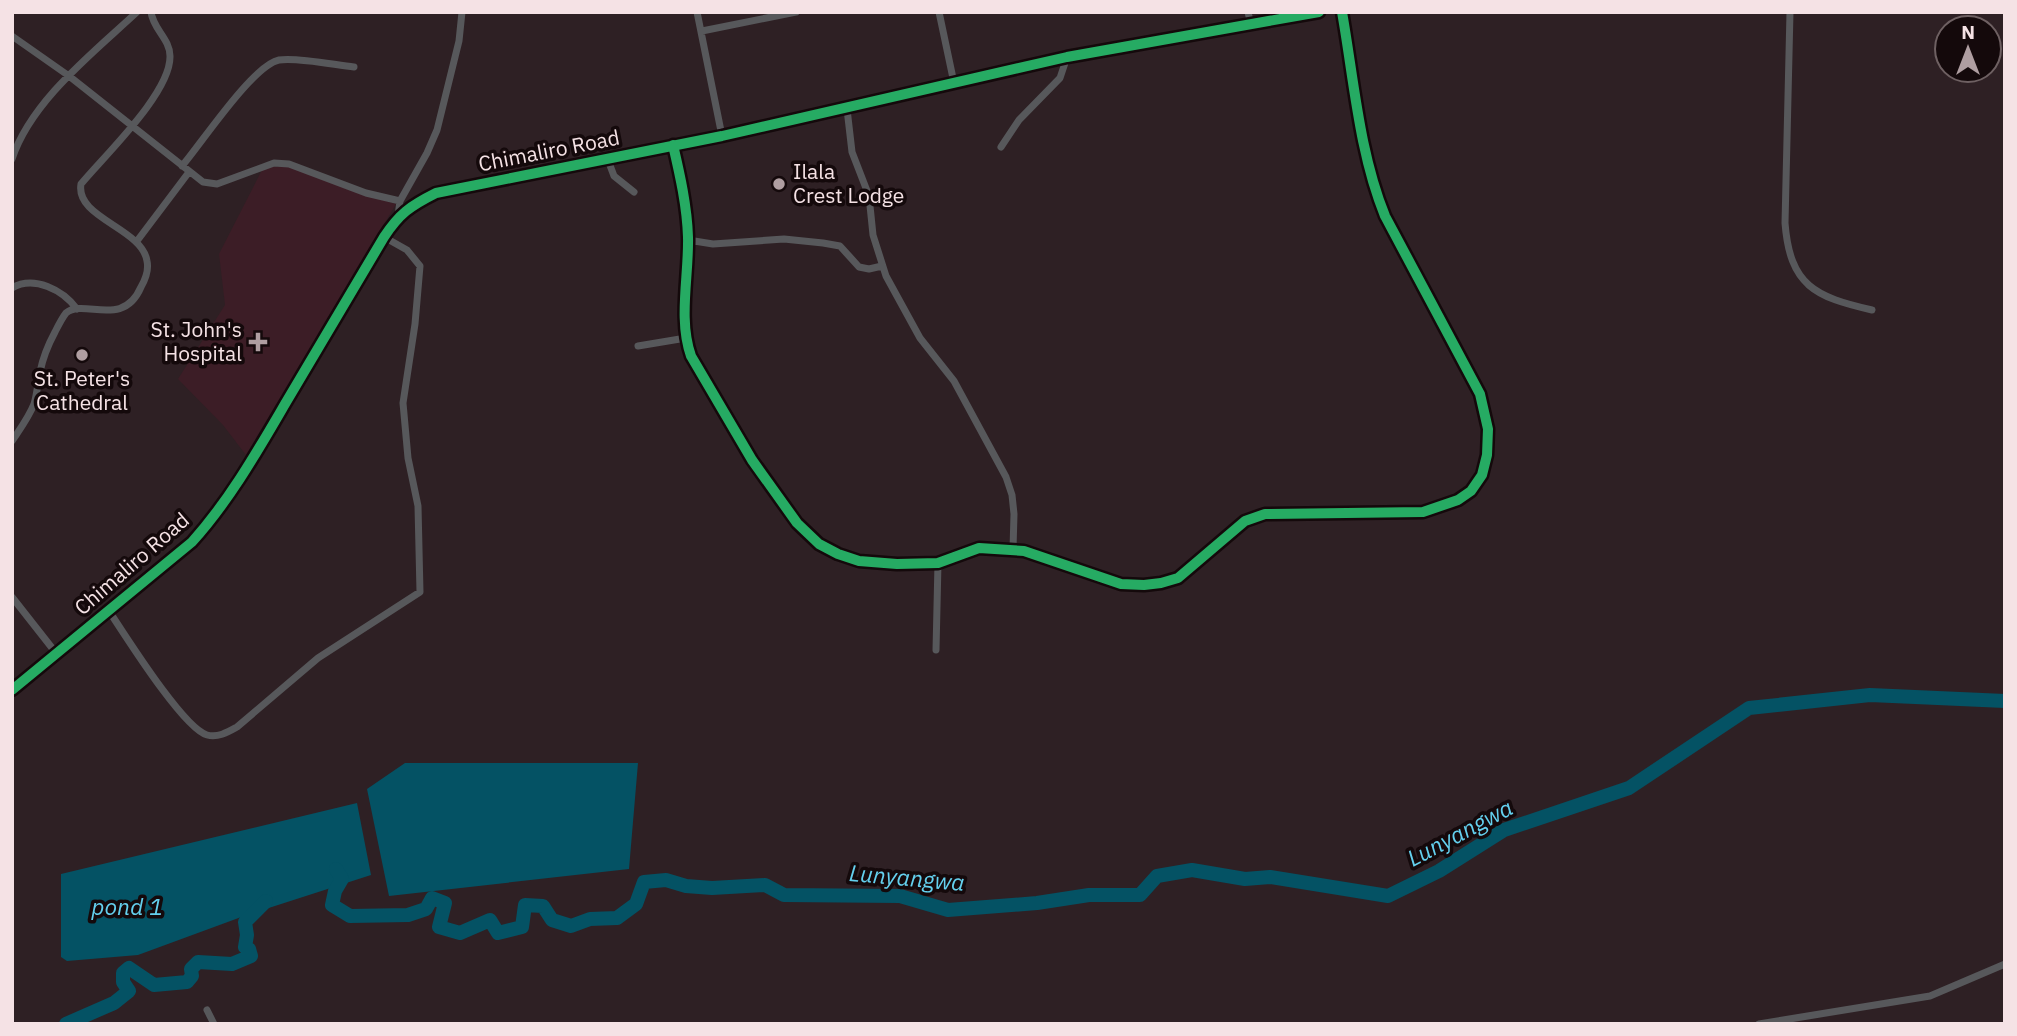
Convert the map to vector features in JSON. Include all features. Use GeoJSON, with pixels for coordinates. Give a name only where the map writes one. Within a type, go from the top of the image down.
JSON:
{"type":"FeatureCollection","features":[{"type":"Feature","properties":{"kind":"street"},"geometry":{"type":"LineString","coordinates":[[12,159],[34,118],[69,76],[137,12]]}},
{"type":"Feature","properties":{"kind":"street"},"geometry":{"type":"LineString","coordinates":[[12,441],[35,402],[46,349],[67,313],[77,309],[106,312],[120,309],[134,299],[146,275],[147,260],[137,241],[109,223],[83,200],[79,193],[81,184],[133,128],[165,77],[170,63],[168,43],[153,22],[151,12]]}},
{"type":"Feature","properties":{"kind":"street"},"geometry":{"type":"LineString","coordinates":[[398,216],[400,201],[437,130],[459,41],[462,12]]}},
{"type":"Feature","properties":{"kind":"street"},"geometry":{"type":"LineString","coordinates":[[697,12],[722,136]]}},
{"type":"Feature","properties":{"kind":"street"},"geometry":{"type":"LineString","coordinates":[[702,31],[796,12]]}},
{"type":"Feature","properties":{"kind":"street"},"geometry":{"type":"LineString","coordinates":[[939,12],[954,83]]}},
{"type":"Feature","properties":{"kind":"street"},"geometry":{"type":"LineString","coordinates":[[1248,12],[1251,25]]}},
{"type":"Feature","properties":{"kind":"street","name":"Chimaliro Road"},"geometry":{"type":"LineString","coordinates":[[12,690],[192,542],[227,499],[384,237],[398,216],[415,203],[436,193],[722,136],[1067,57],[1319,12]]}},
{"type":"Feature","properties":{"kind":"street"},"geometry":{"type":"LineString","coordinates":[[673,145],[686,209],[686,338],[691,356],[752,460],[797,523],[819,544],[859,561],[897,564],[939,563],[979,548],[1024,551],[1121,584],[1161,583],[1178,578],[1245,521],[1265,514],[1423,512],[1465,496],[1482,475],[1487,455],[1488,429],[1480,394],[1385,216],[1375,191],[1357,106],[1342,12]]}},
{"type":"Feature","properties":{"kind":"street"},"geometry":{"type":"LineString","coordinates":[[1790,12],[1785,223],[1787,249],[1794,270],[1811,287],[1834,301],[1872,310]]}},
{"type":"Feature","properties":{"kind":"street"},"geometry":{"type":"LineString","coordinates":[[12,36],[69,76],[189,172],[210,185],[274,163],[289,164],[366,192],[400,201]]}},
{"type":"Feature","properties":{"kind":"street"},"geometry":{"type":"LineString","coordinates":[[1001,147],[1018,120],[1060,78],[1067,57]]}},
{"type":"Feature","properties":{"kind":"street"},"geometry":{"type":"LineString","coordinates":[[182,166],[253,78],[271,63],[286,60],[354,67]]}},
{"type":"Feature","properties":{"kind":"street"},"geometry":{"type":"LineString","coordinates":[[847,109],[852,152],[869,196],[873,235],[888,281],[920,338],[954,381],[1006,477],[1013,505],[1013,550]]}},
{"type":"Feature","properties":{"kind":"street"},"geometry":{"type":"LineString","coordinates":[[608,160],[614,176],[634,192]]}},
{"type":"Feature","properties":{"kind":"street"},"geometry":{"type":"LineString","coordinates":[[137,241],[189,172]]}},
{"type":"Feature","properties":{"kind":"street"},"geometry":{"type":"LineString","coordinates":[[109,611],[182,715],[198,730],[214,736],[237,727],[318,658],[421,592],[418,506],[408,458],[403,403],[420,266],[407,250],[384,237]]}},
{"type":"Feature","properties":{"kind":"street"},"geometry":{"type":"LineString","coordinates":[[688,240],[713,244],[784,239],[823,243],[840,246],[859,267],[869,269],[883,266]]}},
{"type":"Feature","properties":{"kind":"street"},"geometry":{"type":"LineString","coordinates":[[12,288],[23,283],[47,286],[60,292],[77,309]]}},
{"type":"Feature","properties":{"kind":"street"},"geometry":{"type":"LineString","coordinates":[[638,346],[686,338]]}},
{"type":"Feature","properties":{"kind":"street"},"geometry":{"type":"LineString","coordinates":[[936,650],[939,563]]}},
{"type":"Feature","properties":{"kind":"street"},"geometry":{"type":"LineString","coordinates":[[12,597],[57,653]]}},
{"type":"Feature","properties":{"kind":"street"},"geometry":{"type":"LineString","coordinates":[[1759,1024],[1930,996],[2005,964]]}},
{"type":"Feature","properties":{"kind":"street"},"geometry":{"type":"LineString","coordinates":[[207,1010],[214,1024]]}},
{"type":"Feature","properties":{"kind":"shaded area","name":"St. John's Hospital"},"geometry":{"type":"Polygon","coordinates":[[[291,165],[346,188],[396,204],[246,455],[223,425],[178,379],[225,305],[219,254],[263,168],[291,165]]]}},
{"type":"Feature","properties":{"kind":"water"},"geometry":{"type":"Polygon","coordinates":[[[405,763],[638,763],[629,869],[389,896],[367,789],[405,763]]]}},
{"type":"Feature","properties":{"kind":"water","name":"pond 1"},"geometry":{"type":"Polygon","coordinates":[[[357,803],[371,875],[244,916],[138,955],[67,961],[61,957],[61,874],[357,803]]]}},
{"type":"Feature","properties":{"kind":"waterway","name":"Lunyangwa"},"geometry":{"type":"LineString","coordinates":[[336,869],[342,879],[335,891],[332,905],[350,916],[408,915],[426,909],[432,898],[445,903],[439,927],[460,933],[490,920],[498,933],[522,927],[525,905],[543,906],[552,920],[571,926],[590,919],[617,918],[636,904],[644,882],[666,880],[686,886],[712,888],[765,885],[784,895],[900,896],[948,910],[1037,903],[1089,895],[1140,895],[1157,876],[1192,870],[1245,879],[1270,877],[1388,896],[1439,871],[1504,830],[1629,788],[1749,708],[1870,695],[2005,701]]}},
{"type":"Feature","properties":{"kind":"waterway","name":"Lunyangwa"},"geometry":{"type":"LineString","coordinates":[[66,1024],[114,1003],[129,991],[123,982],[123,973],[129,968],[154,985],[187,982],[192,976],[191,969],[198,962],[232,964],[251,956],[249,949],[245,947],[245,922],[266,901]]}},
{"type":"Feature","properties":{"kind":"cycle path"},"geometry":{"type":"LineString","coordinates":[[12,690],[192,542],[253,458],[384,237],[400,216],[436,193],[722,136],[1067,57],[1319,12]]}},
{"type":"Feature","properties":{"kind":"cycle path"},"geometry":{"type":"LineString","coordinates":[[673,145],[687,225],[685,327],[691,356],[752,460],[797,523],[819,544],[859,561],[897,564],[938,563],[979,548],[1024,551],[1121,584],[1161,583],[1178,578],[1245,521],[1265,514],[1423,512],[1458,500],[1471,491],[1482,475],[1487,455],[1488,429],[1480,394],[1385,216],[1376,192],[1358,116],[1342,12]]}},
{"type":"Feature","properties":{"kind":"place","name":"Ilala Crest Lodge"},"geometry":{"type":"Point","coordinates":[779,184]}},
{"type":"Feature","properties":{"kind":"place","name":"St. John's Hospital"},"geometry":{"type":"Point","coordinates":[258,342]}},
{"type":"Feature","properties":{"kind":"place","name":"St. Peter's Cathedral"},"geometry":{"type":"Point","coordinates":[82,355]}}]}
